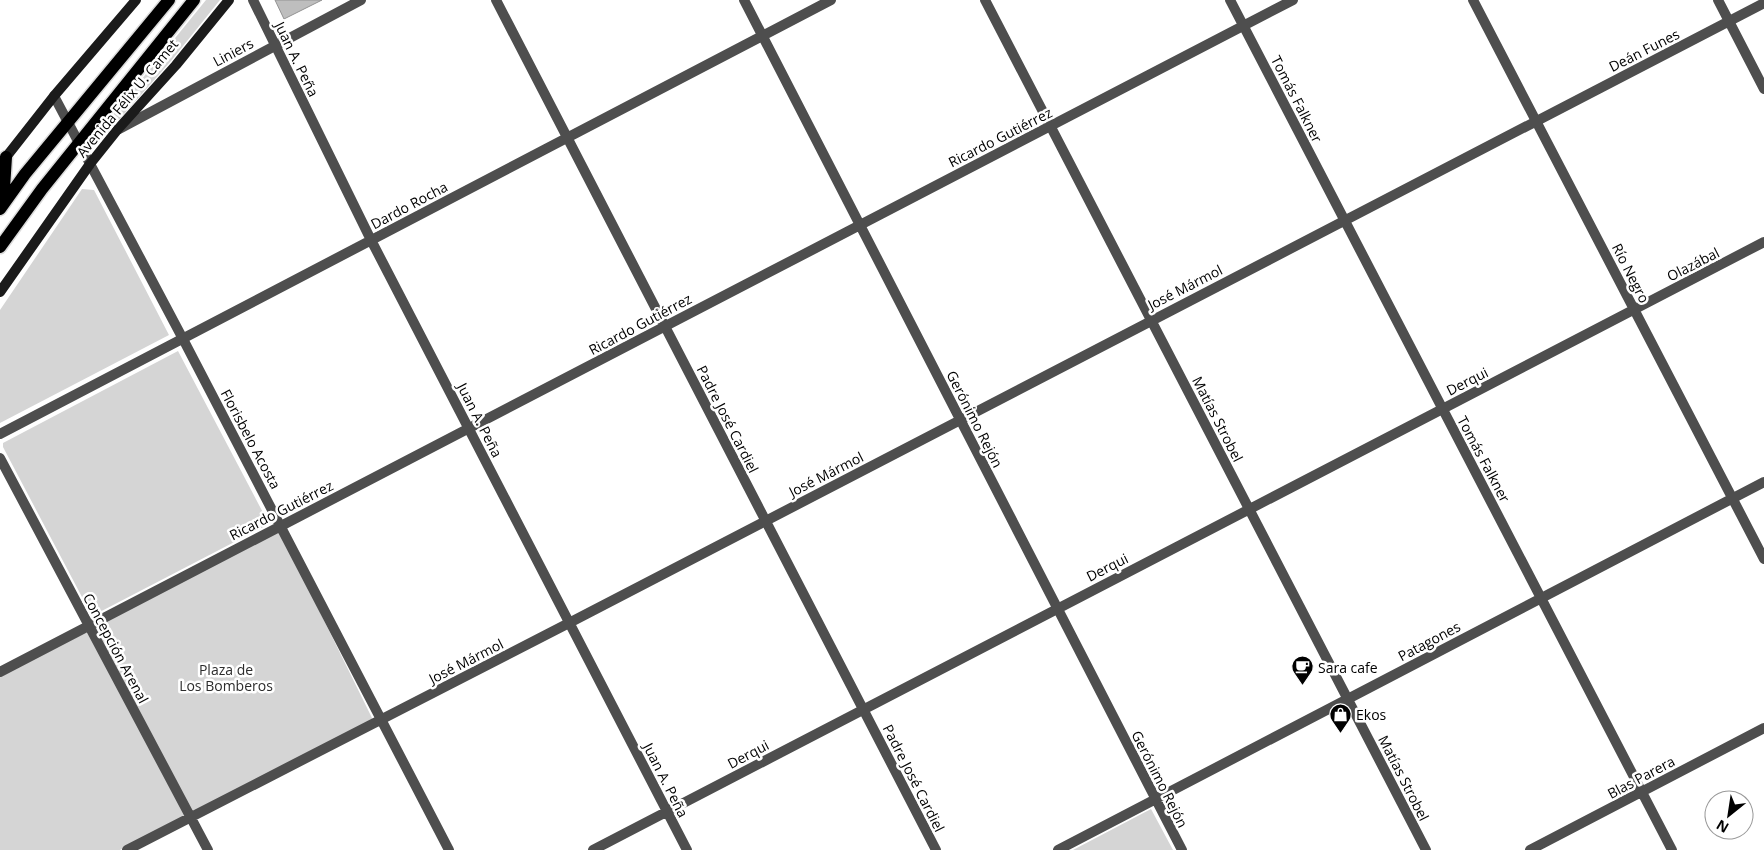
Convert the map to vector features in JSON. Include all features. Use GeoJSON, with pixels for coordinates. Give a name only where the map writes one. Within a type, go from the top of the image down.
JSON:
{"type":"FeatureCollection","features":[{"type":"Feature","properties":{"kind":"main road"},"geometry":{"type":"LineString","coordinates":[[1,207],[3,161],[54,96],[136,0]]}},
{"type":"Feature","properties":{"kind":"main road"},"geometry":{"type":"LineString","coordinates":[[1,207],[25,174],[169,0]]}},
{"type":"Feature","properties":{"kind":"main road","name":"Avenida Félix U. Camet"},"geometry":{"type":"LineString","coordinates":[[0,247],[42,190],[194,0]]}},
{"type":"Feature","properties":{"kind":"main road","name":"Avenida Félix U. Camet"},"geometry":{"type":"LineString","coordinates":[[0,292],[90,164],[118,129],[176,66],[229,0]]}},
{"type":"Feature","properties":{"kind":"street","name":"Juan A. Peña"},"geometry":{"type":"LineString","coordinates":[[253,0],[371,240],[687,850]]}},
{"type":"Feature","properties":{"kind":"street","name":"Liniers"},"geometry":{"type":"LineString","coordinates":[[118,129],[361,0]]}},
{"type":"Feature","properties":{"kind":"street","name":"Padre José Cardiel"},"geometry":{"type":"LineString","coordinates":[[496,0],[936,850]]}},
{"type":"Feature","properties":{"kind":"street","name":"Gerónimo Rejón"},"geometry":{"type":"LineString","coordinates":[[744,0],[1182,850]]}},
{"type":"Feature","properties":{"kind":"street","name":"Dardo Rocha"},"geometry":{"type":"LineString","coordinates":[[0,434],[831,0]]}},
{"type":"Feature","properties":{"kind":"street","name":"Matías Strobel"},"geometry":{"type":"LineString","coordinates":[[985,0],[1426,850]]}},
{"type":"Feature","properties":{"kind":"street","name":"Tomás Falkner"},"geometry":{"type":"LineString","coordinates":[[1230,0],[1672,850]]}},
{"type":"Feature","properties":{"kind":"street","name":"Ricardo Gutiérrez"},"geometry":{"type":"LineString","coordinates":[[0,672],[1294,0]]}},
{"type":"Feature","properties":{"kind":"street","name":"Río Negro"},"geometry":{"type":"LineString","coordinates":[[1473,0],[1764,559]]}},
{"type":"Feature","properties":{"kind":"street"},"geometry":{"type":"LineString","coordinates":[[1718,0],[1764,89]]}},
{"type":"Feature","properties":{"kind":"street","name":"Deán Funes"},"geometry":{"type":"LineString","coordinates":[[1536,121],[1764,3]]}},
{"type":"Feature","properties":{"kind":"street","name":"Florisbelo Acosta"},"geometry":{"type":"LineString","coordinates":[[54,96],[183,338],[449,850]]}},
{"type":"Feature","properties":{"kind":"street","name":"José Mármol"},"geometry":{"type":"LineString","coordinates":[[127,850],[1536,121]]}},
{"type":"Feature","properties":{"kind":"street","name":"Olazábal"},"geometry":{"type":"LineString","coordinates":[[1634,310],[1764,242]]}},
{"type":"Feature","properties":{"kind":"street","name":"Derqui"},"geometry":{"type":"LineString","coordinates":[[594,850],[1634,310]]}},
{"type":"Feature","properties":{"kind":"street","name":"Concepción Arenal"},"geometry":{"type":"LineString","coordinates":[[0,458],[208,850]]}},
{"type":"Feature","properties":{"kind":"street","name":"Patagones"},"geometry":{"type":"LineString","coordinates":[[1058,850],[1764,482]]}},
{"type":"Feature","properties":{"kind":"street","name":"Blas Parera"},"geometry":{"type":"LineString","coordinates":[[1530,850],[1764,728]]}},
{"type":"Feature","properties":{"kind":"green space"},"geometry":{"type":"Polygon","coordinates":[[[206,0],[220,0],[171,61],[103,138],[99,137],[98,133],[206,0]]]}},
{"type":"Feature","properties":{"kind":"green space"},"geometry":{"type":"Polygon","coordinates":[[[82,189],[94,190],[169,335],[0,423],[0,310],[82,189]]]}},
{"type":"Feature","properties":{"kind":"green space"},"geometry":{"type":"Polygon","coordinates":[[[178,351],[269,524],[92,616],[3,447],[3,443],[178,351]]]}},
{"type":"Feature","properties":{"kind":"green space","name":"Plaza de Los Bomberos"},"geometry":{"type":"Polygon","coordinates":[[[280,531],[373,720],[120,850],[0,850],[0,677],[280,531]]]}},
{"type":"Feature","properties":{"kind":"green space"},"geometry":{"type":"Polygon","coordinates":[[[1151,809],[1173,850],[1073,850],[1151,809]]]}},
{"type":"Feature","properties":{"kind":"building"},"geometry":{"type":"Polygon","coordinates":[[[275,0],[322,0],[284,19],[275,0]]]}},
{"type":"Feature","properties":{"kind":"place","name":"Sara cafe"},"geometry":{"type":"Point","coordinates":[1302,686]}},
{"type":"Feature","properties":{"kind":"place","name":"Ekos"},"geometry":{"type":"Point","coordinates":[1340,733]}}]}
